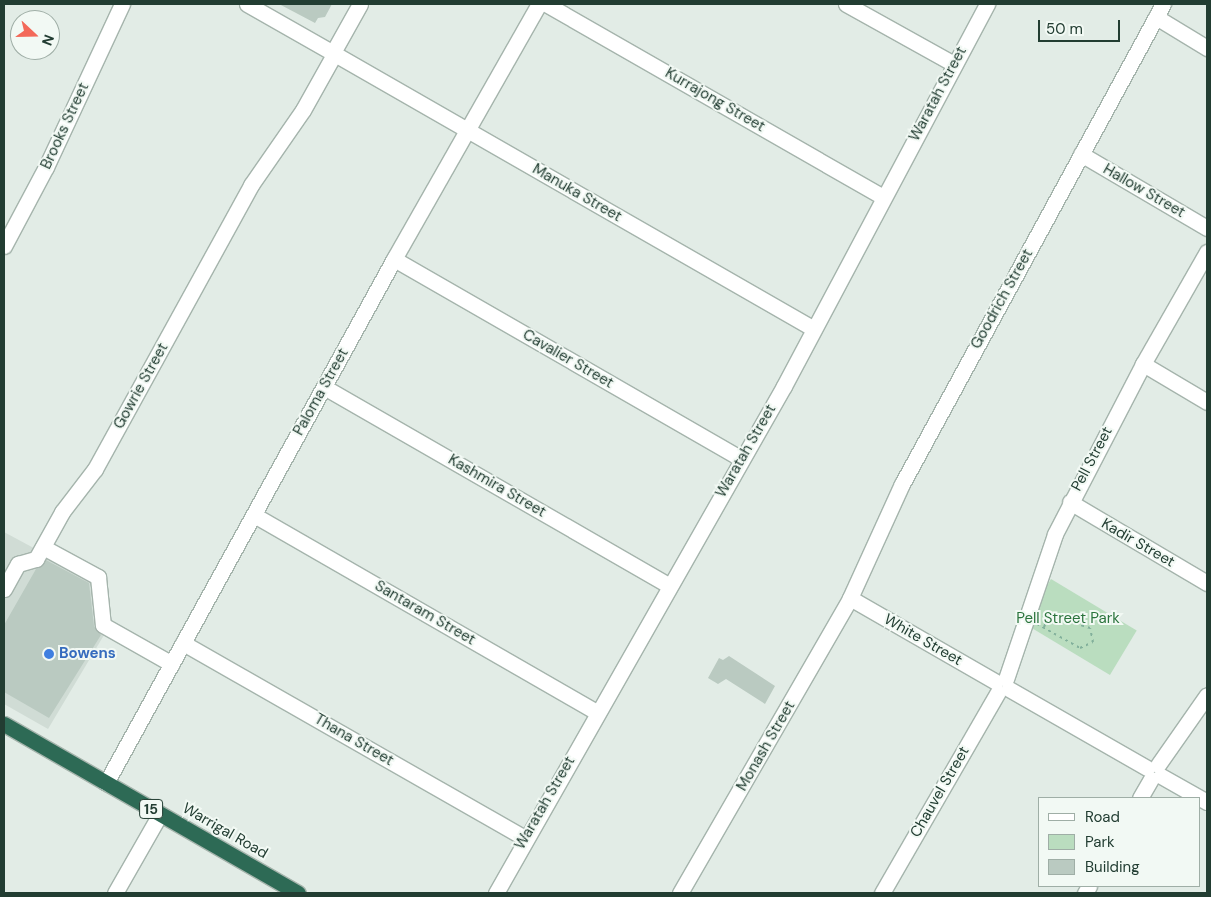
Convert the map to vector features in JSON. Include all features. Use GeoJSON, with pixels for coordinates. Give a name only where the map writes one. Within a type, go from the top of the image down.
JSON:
{"type":"FeatureCollection","features":[{"type":"Feature","properties":{"kind":"highway","name":"Warrigal Road"},"geometry":{"type":"LineString","coordinates":[[4,724],[298,893]]}},
{"type":"Feature","properties":{"kind":"street","name":"Brooks Street"},"geometry":{"type":"LineString","coordinates":[[4,246],[46,166],[122,4]]}},
{"type":"Feature","properties":{"kind":"street","name":"Manuka Street"},"geometry":{"type":"LineString","coordinates":[[247,4],[814,329]]}},
{"type":"Feature","properties":{"kind":"street","name":"Gowrie Street"},"geometry":{"type":"LineString","coordinates":[[43,547],[62,512],[95,469],[251,185],[303,110],[360,4]]}},
{"type":"Feature","properties":{"kind":"street","name":"Paloma Street"},"geometry":{"type":"LineString","coordinates":[[106,783],[394,259],[539,4]]}},
{"type":"Feature","properties":{"kind":"street","name":"Kurrajong Street"},"geometry":{"type":"LineString","coordinates":[[546,4],[883,197]]}},
{"type":"Feature","properties":{"kind":"street"},"geometry":{"type":"LineString","coordinates":[[846,4],[954,64]]}},
{"type":"Feature","properties":{"kind":"street","name":"Waratah Street"},"geometry":{"type":"LineString","coordinates":[[496,893],[525,838],[742,459],[814,329],[987,4]]}},
{"type":"Feature","properties":{"kind":"street","name":"Goodrich Street"},"geometry":{"type":"LineString","coordinates":[[850,598],[902,484],[1163,4]]}},
{"type":"Feature","properties":{"kind":"street"},"geometry":{"type":"LineString","coordinates":[[1156,18],[1207,48]]}},
{"type":"Feature","properties":{"kind":"street","name":"Hallow Street"},"geometry":{"type":"LineString","coordinates":[[1081,154],[1207,228]]}},
{"type":"Feature","properties":{"kind":"street","name":"Pell Street"},"geometry":{"type":"LineString","coordinates":[[1002,686],[1055,534],[1070,502],[1143,364],[1207,252]]}},
{"type":"Feature","properties":{"kind":"street","name":"Cavalier Street"},"geometry":{"type":"LineString","coordinates":[[394,259],[742,459]]}},
{"type":"Feature","properties":{"kind":"street"},"geometry":{"type":"LineString","coordinates":[[1143,364],[1207,402]]}},
{"type":"Feature","properties":{"kind":"street","name":"Kashmira Street"},"geometry":{"type":"LineString","coordinates":[[324,387],[670,585]]}},
{"type":"Feature","properties":{"kind":"street","name":"Kadir Street"},"geometry":{"type":"LineString","coordinates":[[1070,502],[1207,583]]}},
{"type":"Feature","properties":{"kind":"street","name":"Santaram Street"},"geometry":{"type":"LineString","coordinates":[[254,515],[597,712]]}},
{"type":"Feature","properties":{"kind":"street"},"geometry":{"type":"LineString","coordinates":[[4,589],[18,564],[36,559],[43,547],[98,577],[103,625],[172,664]]}},
{"type":"Feature","properties":{"kind":"street","name":"White Street"},"geometry":{"type":"LineString","coordinates":[[850,598],[1198,797]]}},
{"type":"Feature","properties":{"kind":"street","name":"Monash Street"},"geometry":{"type":"LineString","coordinates":[[680,893],[850,598]]}},
{"type":"Feature","properties":{"kind":"street","name":"Thana Street"},"geometry":{"type":"LineString","coordinates":[[183,643],[525,838]]}},
{"type":"Feature","properties":{"kind":"street","name":"Chauvel Street"},"geometry":{"type":"LineString","coordinates":[[882,893],[1002,686]]}},
{"type":"Feature","properties":{"kind":"street"},"geometry":{"type":"LineString","coordinates":[[1141,797],[1154,772],[1207,696]]}},
{"type":"Feature","properties":{"kind":"street"},"geometry":{"type":"LineString","coordinates":[[115,893],[160,814]]}},
{"type":"Feature","properties":{"kind":"path"},"geometry":{"type":"LineString","coordinates":[[1036,624],[1080,648],[1093,642],[1090,628],[1066,618],[1049,616],[1040,612]]}},
{"type":"Feature","properties":{"kind":"path"},"geometry":{"type":"LineString","coordinates":[[1044,627],[1049,616]]}},
{"type":"Feature","properties":{"kind":"shaded area","name":"Bowens"},"geometry":{"type":"Polygon","coordinates":[[[4,532],[93,580],[107,630],[48,729],[4,704],[4,532]]]}},
{"type":"Feature","properties":{"kind":"green space","name":"Pell Street Park"},"geometry":{"type":"Polygon","coordinates":[[[1051,579],[1137,631],[1110,675],[1024,624],[1051,579]]]}},
{"type":"Feature","properties":{"kind":"building"},"geometry":{"type":"Polygon","coordinates":[[[279,4],[332,4],[325,17],[318,18],[315,23],[279,4]]]}},
{"type":"Feature","properties":{"kind":"building","name":"Bowens"},"geometry":{"type":"Polygon","coordinates":[[[46,560],[89,583],[94,626],[101,635],[49,718],[4,692],[4,625],[36,569],[46,560]]]}},
{"type":"Feature","properties":{"kind":"building"},"geometry":{"type":"Polygon","coordinates":[[[729,656],[775,686],[765,704],[726,679],[718,684],[708,678],[719,658],[723,660],[729,656]]]}},
{"type":"Feature","properties":{"kind":"place","name":"Bowens"},"geometry":{"type":"Point","coordinates":[49,654]}}]}
